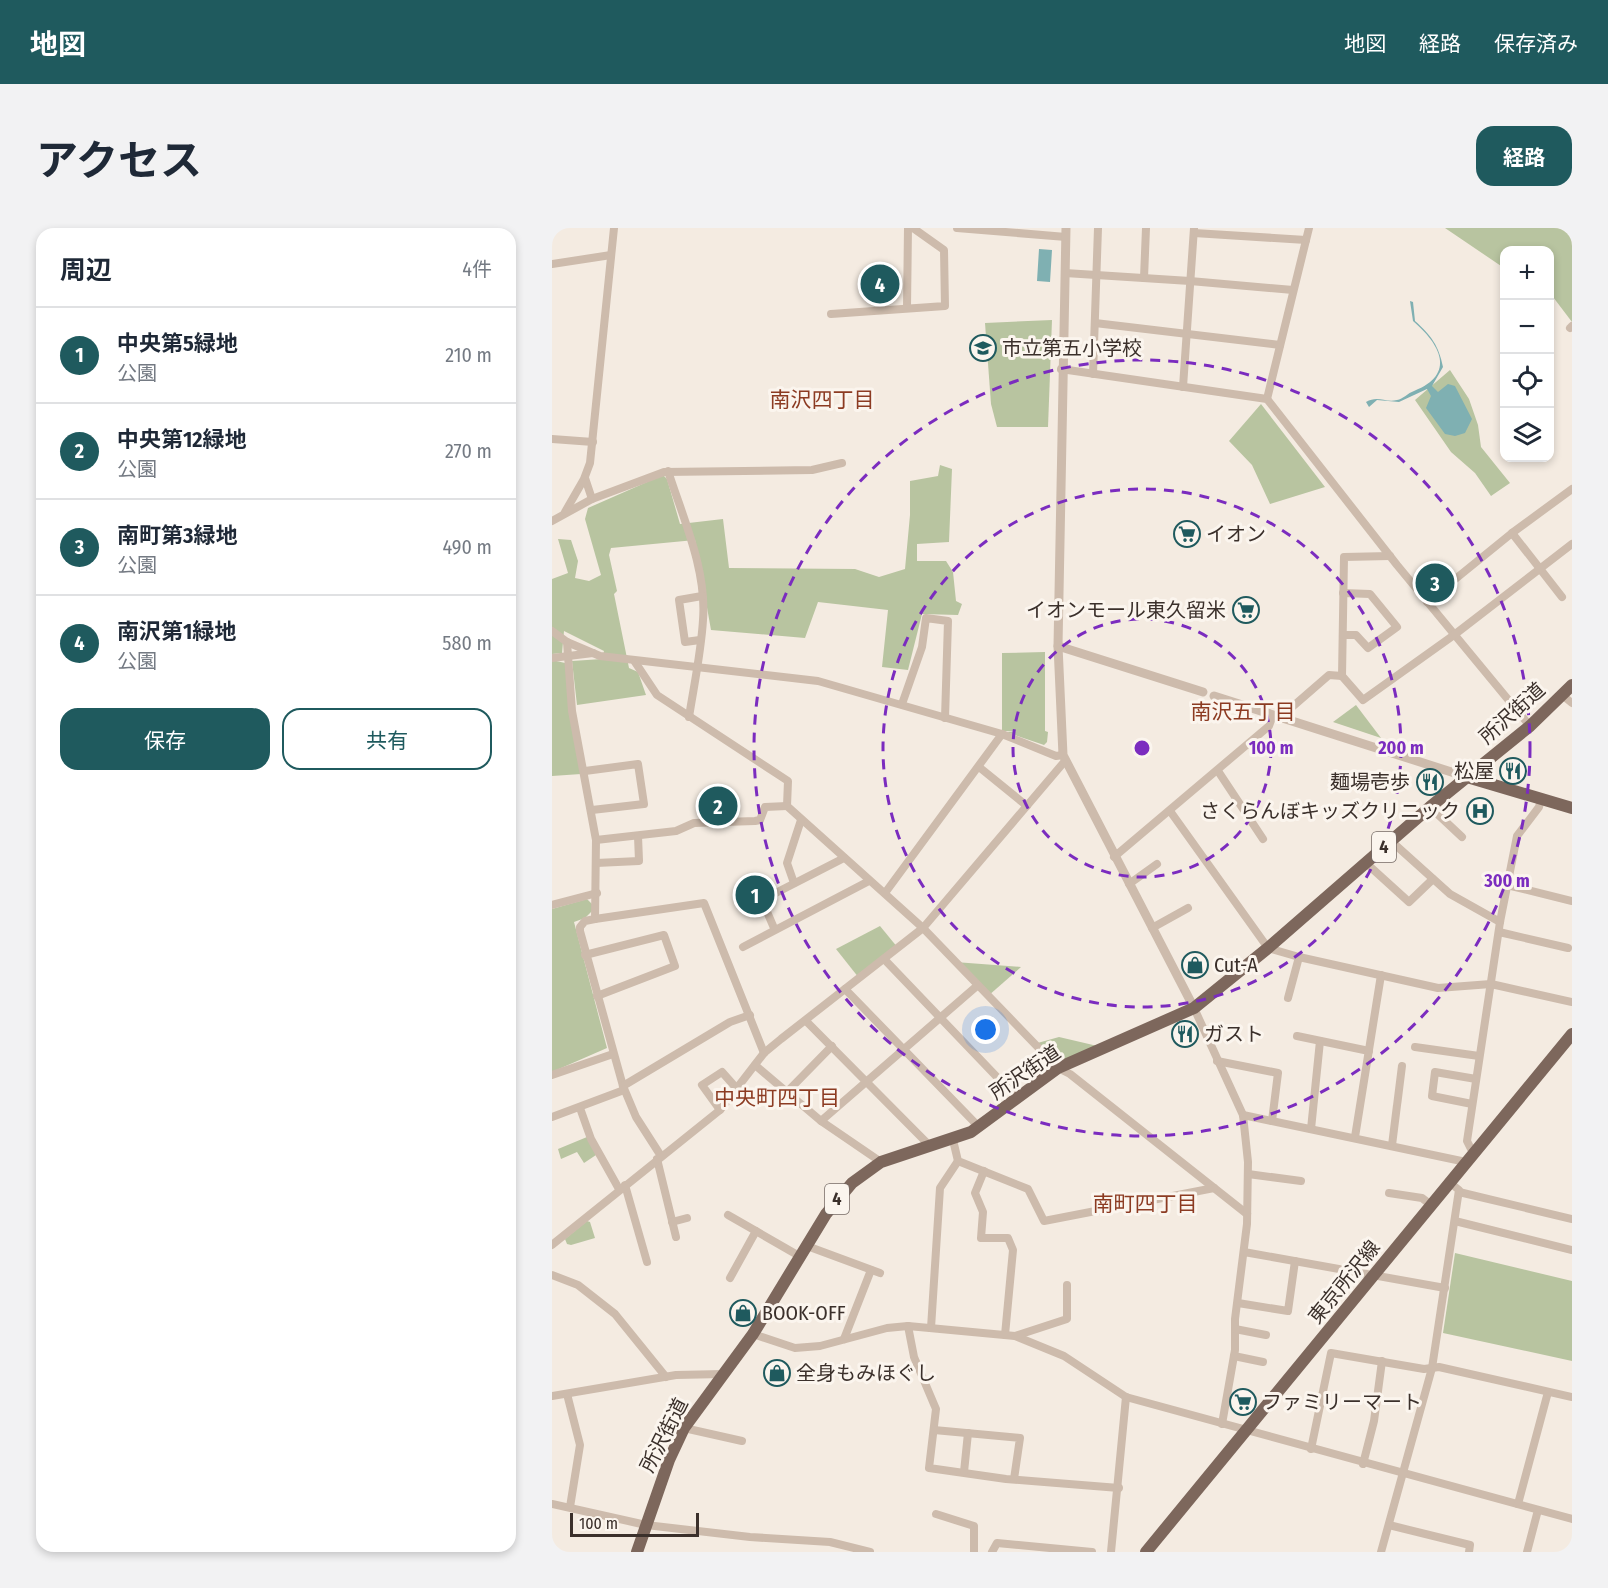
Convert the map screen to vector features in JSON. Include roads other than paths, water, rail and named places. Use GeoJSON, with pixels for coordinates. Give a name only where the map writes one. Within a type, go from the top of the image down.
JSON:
{"type":"FeatureCollection","features":[{"type":"Feature","properties":{"kind":"main road","name":"所沢街道"},"geometry":{"type":"LineString","coordinates":[[637,1552],[669,1460],[684,1428],[753,1334],[839,1196],[852,1183],[881,1162],[952,1140],[979,1127],[1058,1068],[1194,1008],[1268,948],[1430,807],[1567,699],[1572,685]]}},
{"type":"Feature","properties":{"kind":"main road"},"geometry":{"type":"LineString","coordinates":[[1467,777],[1572,808]]}},
{"type":"Feature","properties":{"kind":"main road","name":"東京所沢線"},"geometry":{"type":"LineString","coordinates":[[1146,1552],[1572,1034]]}},
{"type":"Feature","properties":{"kind":"street"},"geometry":{"type":"LineString","coordinates":[[565,512],[585,478],[593,442],[614,228]]}},
{"type":"Feature","properties":{"kind":"street"},"geometry":{"type":"LineString","coordinates":[[907,308],[908,228]]}},
{"type":"Feature","properties":{"kind":"street"},"geometry":{"type":"LineString","coordinates":[[831,314],[945,306],[944,250],[913,228]]}},
{"type":"Feature","properties":{"kind":"street"},"geometry":{"type":"LineString","coordinates":[[957,228],[1066,232],[1061,369],[1058,646],[1064,758],[1194,1008],[1243,1115],[1248,1174],[1247,1215],[1234,1356],[1222,1424]]}},
{"type":"Feature","properties":{"kind":"street"},"geometry":{"type":"LineString","coordinates":[[1093,374],[1098,228]]}},
{"type":"Feature","properties":{"kind":"street"},"geometry":{"type":"LineString","coordinates":[[1144,278],[1146,228]]}},
{"type":"Feature","properties":{"kind":"street"},"geometry":{"type":"LineString","coordinates":[[1267,399],[1309,228]]}},
{"type":"Feature","properties":{"kind":"street"},"geometry":{"type":"LineString","coordinates":[[1183,387],[1194,231],[1306,240]]}},
{"type":"Feature","properties":{"kind":"street"},"geometry":{"type":"LineString","coordinates":[[552,264],[611,255]]}},
{"type":"Feature","properties":{"kind":"street"},"geometry":{"type":"LineString","coordinates":[[1065,273],[1190,280],[1293,290]]}},
{"type":"Feature","properties":{"kind":"street"},"geometry":{"type":"LineString","coordinates":[[1095,323],[1280,345]]}},
{"type":"Feature","properties":{"kind":"street"},"geometry":{"type":"LineString","coordinates":[[1061,369],[1267,399],[1390,556],[1530,726]]}},
{"type":"Feature","properties":{"kind":"street"},"geometry":{"type":"LineString","coordinates":[[552,439],[593,442]]}},
{"type":"Feature","properties":{"kind":"street"},"geometry":{"type":"LineString","coordinates":[[552,521],[592,499],[648,476],[668,471],[812,470],[843,463]]}},
{"type":"Feature","properties":{"kind":"street"},"geometry":{"type":"LineString","coordinates":[[668,471],[695,556],[704,619],[689,717]]}},
{"type":"Feature","properties":{"kind":"street"},"geometry":{"type":"LineString","coordinates":[[585,478],[592,499]]}},
{"type":"Feature","properties":{"kind":"street"},"geometry":{"type":"LineString","coordinates":[[1427,602],[1512,533],[1572,489]]}},
{"type":"Feature","properties":{"kind":"street"},"geometry":{"type":"LineString","coordinates":[[1512,533],[1562,597]]}},
{"type":"Feature","properties":{"kind":"street"},"geometry":{"type":"LineString","coordinates":[[1390,556],[1344,557],[1342,676],[1363,700],[1572,544]]}},
{"type":"Feature","properties":{"kind":"street"},"geometry":{"type":"LineString","coordinates":[[1343,593],[1370,594],[1397,627],[1368,648],[1356,635],[1343,635]]}},
{"type":"Feature","properties":{"kind":"street"},"geometry":{"type":"LineString","coordinates":[[700,640],[685,642],[679,600],[702,596]]}},
{"type":"Feature","properties":{"kind":"street"},"geometry":{"type":"LineString","coordinates":[[902,704],[922,647],[926,618],[948,621],[945,718]]}},
{"type":"Feature","properties":{"kind":"street"},"geometry":{"type":"LineString","coordinates":[[552,631],[567,642],[594,653],[635,662],[676,667],[697,665],[809,680],[902,704],[1002,734],[1064,758]]}},
{"type":"Feature","properties":{"kind":"street"},"geometry":{"type":"LineString","coordinates":[[567,642],[574,721],[596,840],[596,919]]}},
{"type":"Feature","properties":{"kind":"street"},"geometry":{"type":"LineString","coordinates":[[1058,646],[1203,692]]}},
{"type":"Feature","properties":{"kind":"street"},"geometry":{"type":"LineString","coordinates":[[552,658],[594,653]]}},
{"type":"Feature","properties":{"kind":"street"},"geometry":{"type":"LineString","coordinates":[[635,662],[657,695],[788,781],[787,806],[923,928],[1058,1068],[1070,1074],[1247,1215]]}},
{"type":"Feature","properties":{"kind":"street"},"geometry":{"type":"LineString","coordinates":[[1287,719],[1291,708],[1329,675],[1342,676]]}},
{"type":"Feature","properties":{"kind":"street"},"geometry":{"type":"LineString","coordinates":[[1214,696],[1467,777]]}},
{"type":"Feature","properties":{"kind":"street"},"geometry":{"type":"LineString","coordinates":[[1114,857],[1269,726],[1273,715]]}},
{"type":"Feature","properties":{"kind":"street"},"geometry":{"type":"LineString","coordinates":[[885,893],[1002,734]]}},
{"type":"Feature","properties":{"kind":"street"},"geometry":{"type":"LineString","coordinates":[[552,1245],[720,1110],[765,1053],[923,928],[1027,807],[1064,758]]}},
{"type":"Feature","properties":{"kind":"street"},"geometry":{"type":"LineString","coordinates":[[585,771],[638,764],[644,804],[592,810]]}},
{"type":"Feature","properties":{"kind":"street"},"geometry":{"type":"LineString","coordinates":[[979,767],[1027,807]]}},
{"type":"Feature","properties":{"kind":"street"},"geometry":{"type":"LineString","coordinates":[[1218,771],[1263,839]]}},
{"type":"Feature","properties":{"kind":"street"},"geometry":{"type":"LineString","coordinates":[[1243,1115],[1392,1145],[1470,1157],[1467,1141],[1472,1104],[1500,922],[1516,836],[1539,807],[1541,799]]}},
{"type":"Feature","properties":{"kind":"street"},"geometry":{"type":"LineString","coordinates":[[596,840],[676,831],[694,823],[755,821],[760,820],[765,807],[787,806]]}},
{"type":"Feature","properties":{"kind":"street"},"geometry":{"type":"LineString","coordinates":[[1430,807],[1462,837]]}},
{"type":"Feature","properties":{"kind":"street"},"geometry":{"type":"LineString","coordinates":[[1170,811],[1268,948],[1438,988],[1491,984],[1572,1002]]}},
{"type":"Feature","properties":{"kind":"street"},"geometry":{"type":"LineString","coordinates":[[794,883],[787,863],[801,820]]}},
{"type":"Feature","properties":{"kind":"street"},"geometry":{"type":"LineString","coordinates":[[596,862],[639,861],[638,836]]}},
{"type":"Feature","properties":{"kind":"street"},"geometry":{"type":"LineString","coordinates":[[1391,841],[1450,894],[1500,922]]}},
{"type":"Feature","properties":{"kind":"street"},"geometry":{"type":"LineString","coordinates":[[774,928],[762,900],[844,858]]}},
{"type":"Feature","properties":{"kind":"street"},"geometry":{"type":"LineString","coordinates":[[1366,863],[1409,902],[1433,879]]}},
{"type":"Feature","properties":{"kind":"street"},"geometry":{"type":"LineString","coordinates":[[1129,884],[1157,864]]}},
{"type":"Feature","properties":{"kind":"street"},"geometry":{"type":"LineString","coordinates":[[743,947],[774,928],[777,929],[869,881]]}},
{"type":"Feature","properties":{"kind":"street"},"geometry":{"type":"LineString","coordinates":[[1507,885],[1572,901]]}},
{"type":"Feature","properties":{"kind":"street"},"geometry":{"type":"LineString","coordinates":[[552,905],[597,893]]}},
{"type":"Feature","properties":{"kind":"street"},"geometry":{"type":"LineString","coordinates":[[676,1237],[659,1157],[636,1117],[624,1088],[585,955],[580,927],[585,921],[704,903],[765,1053]]}},
{"type":"Feature","properties":{"kind":"street"},"geometry":{"type":"LineString","coordinates":[[1152,928],[1188,908]]}},
{"type":"Feature","properties":{"kind":"street"},"geometry":{"type":"LineString","coordinates":[[1499,932],[1568,948]]}},
{"type":"Feature","properties":{"kind":"street"},"geometry":{"type":"LineString","coordinates":[[585,955],[664,935],[675,966],[597,996]]}},
{"type":"Feature","properties":{"kind":"street"},"geometry":{"type":"LineString","coordinates":[[1288,998],[1299,957]]}},
{"type":"Feature","properties":{"kind":"street"},"geometry":{"type":"LineString","coordinates":[[884,959],[1018,1099]]}},
{"type":"Feature","properties":{"kind":"street"},"geometry":{"type":"LineString","coordinates":[[1355,1137],[1381,975]]}},
{"type":"Feature","properties":{"kind":"street"},"geometry":{"type":"LineString","coordinates":[[821,1121],[978,985]]}},
{"type":"Feature","properties":{"kind":"street"},"geometry":{"type":"LineString","coordinates":[[845,989],[979,1127]]}},
{"type":"Feature","properties":{"kind":"street"},"geometry":{"type":"LineString","coordinates":[[552,1117],[580,1108],[624,1088],[730,1022],[750,1015]]}},
{"type":"Feature","properties":{"kind":"street"},"geometry":{"type":"LineString","coordinates":[[806,1021],[930,1146]]}},
{"type":"Feature","properties":{"kind":"street"},"geometry":{"type":"LineString","coordinates":[[1297,1036],[1369,1051]]}},
{"type":"Feature","properties":{"kind":"street"},"geometry":{"type":"LineString","coordinates":[[1311,1129],[1320,1041]]}},
{"type":"Feature","properties":{"kind":"street"},"geometry":{"type":"LineString","coordinates":[[786,1093],[832,1047]]}},
{"type":"Feature","properties":{"kind":"street"},"geometry":{"type":"LineString","coordinates":[[1415,1047],[1479,1056]]}},
{"type":"Feature","properties":{"kind":"street"},"geometry":{"type":"LineString","coordinates":[[552,1075],[613,1054]]}},
{"type":"Feature","properties":{"kind":"street"},"geometry":{"type":"LineString","coordinates":[[1217,1061],[1278,1073],[1272,1121]]}},
{"type":"Feature","properties":{"kind":"street"},"geometry":{"type":"LineString","coordinates":[[755,1065],[821,1121],[881,1162]]}},
{"type":"Feature","properties":{"kind":"street"},"geometry":{"type":"LineString","coordinates":[[1392,1145],[1402,1066]]}},
{"type":"Feature","properties":{"kind":"street"},"geometry":{"type":"LineString","coordinates":[[720,1110],[702,1085],[722,1072],[738,1090]]}},
{"type":"Feature","properties":{"kind":"street"},"geometry":{"type":"LineString","coordinates":[[1472,1104],[1432,1096],[1435,1072],[1476,1079]]}},
{"type":"Feature","properties":{"kind":"street"},"geometry":{"type":"LineString","coordinates":[[580,1108],[591,1139],[622,1187],[647,1262]]}},
{"type":"Feature","properties":{"kind":"street"},"geometry":{"type":"LineString","coordinates":[[931,1328],[940,1188],[958,1161],[952,1140]]}},
{"type":"Feature","properties":{"kind":"street"},"geometry":{"type":"LineString","coordinates":[[958,1161],[1028,1189],[1044,1221],[1214,1188]]}},
{"type":"Feature","properties":{"kind":"street"},"geometry":{"type":"LineString","coordinates":[[984,1171],[975,1193],[983,1212],[981,1238],[1008,1239],[1013,1250],[1005,1335]]}},
{"type":"Feature","properties":{"kind":"street"},"geometry":{"type":"LineString","coordinates":[[1248,1174],[1302,1181]]}},
{"type":"Feature","properties":{"kind":"street"},"geometry":{"type":"LineString","coordinates":[[1449,1182],[1459,1192],[1572,1220]]}},
{"type":"Feature","properties":{"kind":"street"},"geometry":{"type":"LineString","coordinates":[[1381,1552],[1432,1368],[1459,1192]]}},
{"type":"Feature","properties":{"kind":"street"},"geometry":{"type":"LineString","coordinates":[[1389,1193],[1422,1198],[1431,1205]]}},
{"type":"Feature","properties":{"kind":"street"},"geometry":{"type":"LineString","coordinates":[[728,1215],[801,1257]]}},
{"type":"Feature","properties":{"kind":"street"},"geometry":{"type":"LineString","coordinates":[[672,1222],[687,1218]]}},
{"type":"Feature","properties":{"kind":"street"},"geometry":{"type":"LineString","coordinates":[[1455,1221],[1572,1250]]}},
{"type":"Feature","properties":{"kind":"street"},"geometry":{"type":"LineString","coordinates":[[730,1278],[756,1231]]}},
{"type":"Feature","properties":{"kind":"street"},"geometry":{"type":"LineString","coordinates":[[641,1242],[651,1240]]}},
{"type":"Feature","properties":{"kind":"street"},"geometry":{"type":"LineString","coordinates":[[807,1246],[880,1273]]}},
{"type":"Feature","properties":{"kind":"street"},"geometry":{"type":"LineString","coordinates":[[1244,1252],[1445,1288]]}},
{"type":"Feature","properties":{"kind":"street"},"geometry":{"type":"LineString","coordinates":[[1238,1303],[1288,1311],[1295,1261]]}},
{"type":"Feature","properties":{"kind":"street"},"geometry":{"type":"LineString","coordinates":[[844,1339],[872,1270]]}},
{"type":"Feature","properties":{"kind":"street"},"geometry":{"type":"LineString","coordinates":[[552,1275],[578,1285],[615,1314],[666,1377]]}},
{"type":"Feature","properties":{"kind":"street"},"geometry":{"type":"LineString","coordinates":[[1015,1336],[1067,1319],[1067,1285]]}},
{"type":"Feature","properties":{"kind":"street"},"geometry":{"type":"LineString","coordinates":[[908,1326],[914,1357],[936,1409],[929,1468],[1014,1479],[1119,1488]]}},
{"type":"Feature","properties":{"kind":"street"},"geometry":{"type":"LineString","coordinates":[[753,1334],[795,1348],[820,1346],[908,1326],[1015,1336],[1064,1356],[1126,1397],[1572,1520]]}},
{"type":"Feature","properties":{"kind":"street"},"geometry":{"type":"LineString","coordinates":[[1235,1329],[1266,1335]]}},
{"type":"Feature","properties":{"kind":"street"},"geometry":{"type":"LineString","coordinates":[[1311,1449],[1331,1353],[1432,1368],[1440,1367],[1572,1397]]}},
{"type":"Feature","properties":{"kind":"street"},"geometry":{"type":"LineString","coordinates":[[1234,1356],[1263,1362]]}},
{"type":"Feature","properties":{"kind":"street"},"geometry":{"type":"LineString","coordinates":[[1363,1464],[1374,1421],[1382,1361]]}},
{"type":"Feature","properties":{"kind":"street"},"geometry":{"type":"LineString","coordinates":[[552,1396],[666,1377],[723,1374]]}},
{"type":"Feature","properties":{"kind":"street"},"geometry":{"type":"LineString","coordinates":[[1518,1504],[1548,1392]]}},
{"type":"Feature","properties":{"kind":"street"},"geometry":{"type":"LineString","coordinates":[[567,1394],[580,1445],[570,1507]]}},
{"type":"Feature","properties":{"kind":"street"},"geometry":{"type":"LineString","coordinates":[[1111,1552],[1126,1397]]}},
{"type":"Feature","properties":{"kind":"street"},"geometry":{"type":"LineString","coordinates":[[684,1428],[742,1441]]}},
{"type":"Feature","properties":{"kind":"street"},"geometry":{"type":"LineString","coordinates":[[934,1430],[1020,1438],[1014,1479]]}},
{"type":"Feature","properties":{"kind":"street"},"geometry":{"type":"LineString","coordinates":[[964,1472],[968,1433]]}},
{"type":"Feature","properties":{"kind":"street"},"geometry":{"type":"LineString","coordinates":[[552,1504],[646,1525],[830,1542],[870,1552]]}},
{"type":"Feature","properties":{"kind":"street"},"geometry":{"type":"LineString","coordinates":[[1527,1552],[1538,1510]]}},
{"type":"Feature","properties":{"kind":"street"},"geometry":{"type":"LineString","coordinates":[[936,1514],[974,1526],[974,1552]]}},
{"type":"Feature","properties":{"kind":"street"},"geometry":{"type":"LineString","coordinates":[[1389,1525],[1470,1545],[1469,1552]]}},
{"type":"Feature","properties":{"kind":"street"},"geometry":{"type":"LineString","coordinates":[[992,1552],[997,1543],[1092,1552]]}},
{"type":"Feature","properties":{"kind":"water"},"geometry":{"type":"Polygon","coordinates":[[[1039,249],[1052,250],[1050,282],[1037,281],[1039,249]]]}},
{"type":"Feature","properties":{"kind":"water"},"geometry":{"type":"Polygon","coordinates":[[[1410,301],[1413,302],[1415,321],[1434,341],[1439,353],[1443,367],[1432,386],[1438,392],[1448,384],[1455,386],[1472,419],[1465,433],[1455,436],[1445,434],[1426,408],[1431,396],[1427,389],[1399,402],[1377,400],[1369,407],[1366,402],[1374,399],[1393,401],[1401,398],[1427,384],[1436,376],[1440,367],[1437,349],[1431,339],[1413,321],[1410,301]]]}},
{"type":"Feature","properties":{"kind":"place","name":"南沢第1緑地"},"geometry":{"type":"Point","coordinates":[880,284]}},
{"type":"Feature","properties":{"kind":"place","name":"市立第五小学校"},"geometry":{"type":"Point","coordinates":[983,348]}},
{"type":"Feature","properties":{"kind":"place","name":"イオン"},"geometry":{"type":"Point","coordinates":[1187,534]}},
{"type":"Feature","properties":{"kind":"place","name":"南町第3緑地"},"geometry":{"type":"Point","coordinates":[1435,583]}},
{"type":"Feature","properties":{"kind":"place","name":"イオンモール東久留米"},"geometry":{"type":"Point","coordinates":[1246,610]}},
{"type":"Feature","properties":{"kind":"place","name":"松屋"},"geometry":{"type":"Point","coordinates":[1513,771]}},
{"type":"Feature","properties":{"kind":"place","name":"麺場壱歩"},"geometry":{"type":"Point","coordinates":[1430,782]}},
{"type":"Feature","properties":{"kind":"place","name":"中央第12緑地"},"geometry":{"type":"Point","coordinates":[718,806]}},
{"type":"Feature","properties":{"kind":"place","name":"さくらんぼキッズクリニック"},"geometry":{"type":"Point","coordinates":[1480,811]}},
{"type":"Feature","properties":{"kind":"place","name":"中央第5緑地"},"geometry":{"type":"Point","coordinates":[755,895]}},
{"type":"Feature","properties":{"kind":"place","name":"Cut-A"},"geometry":{"type":"Point","coordinates":[1195,965]}},
{"type":"Feature","properties":{"kind":"place","name":"ガスト"},"geometry":{"type":"Point","coordinates":[1185,1034]}},
{"type":"Feature","properties":{"kind":"place","name":"BOOK-OFF"},"geometry":{"type":"Point","coordinates":[743,1313]}},
{"type":"Feature","properties":{"kind":"place","name":"全身もみほぐし"},"geometry":{"type":"Point","coordinates":[777,1373]}},
{"type":"Feature","properties":{"kind":"place","name":"ファミリーマート"},"geometry":{"type":"Point","coordinates":[1243,1402]}},
{"type":"Feature","properties":{"kind":"district","name":"南沢四丁目"},"geometry":{"type":"Point","coordinates":[822,400]}},
{"type":"Feature","properties":{"kind":"district","name":"南沢五丁目"},"geometry":{"type":"Point","coordinates":[1243,712]}},
{"type":"Feature","properties":{"kind":"district","name":"中央町四丁目"},"geometry":{"type":"Point","coordinates":[777,1098]}},
{"type":"Feature","properties":{"kind":"district","name":"南町四丁目"},"geometry":{"type":"Point","coordinates":[1145,1204]}}]}
